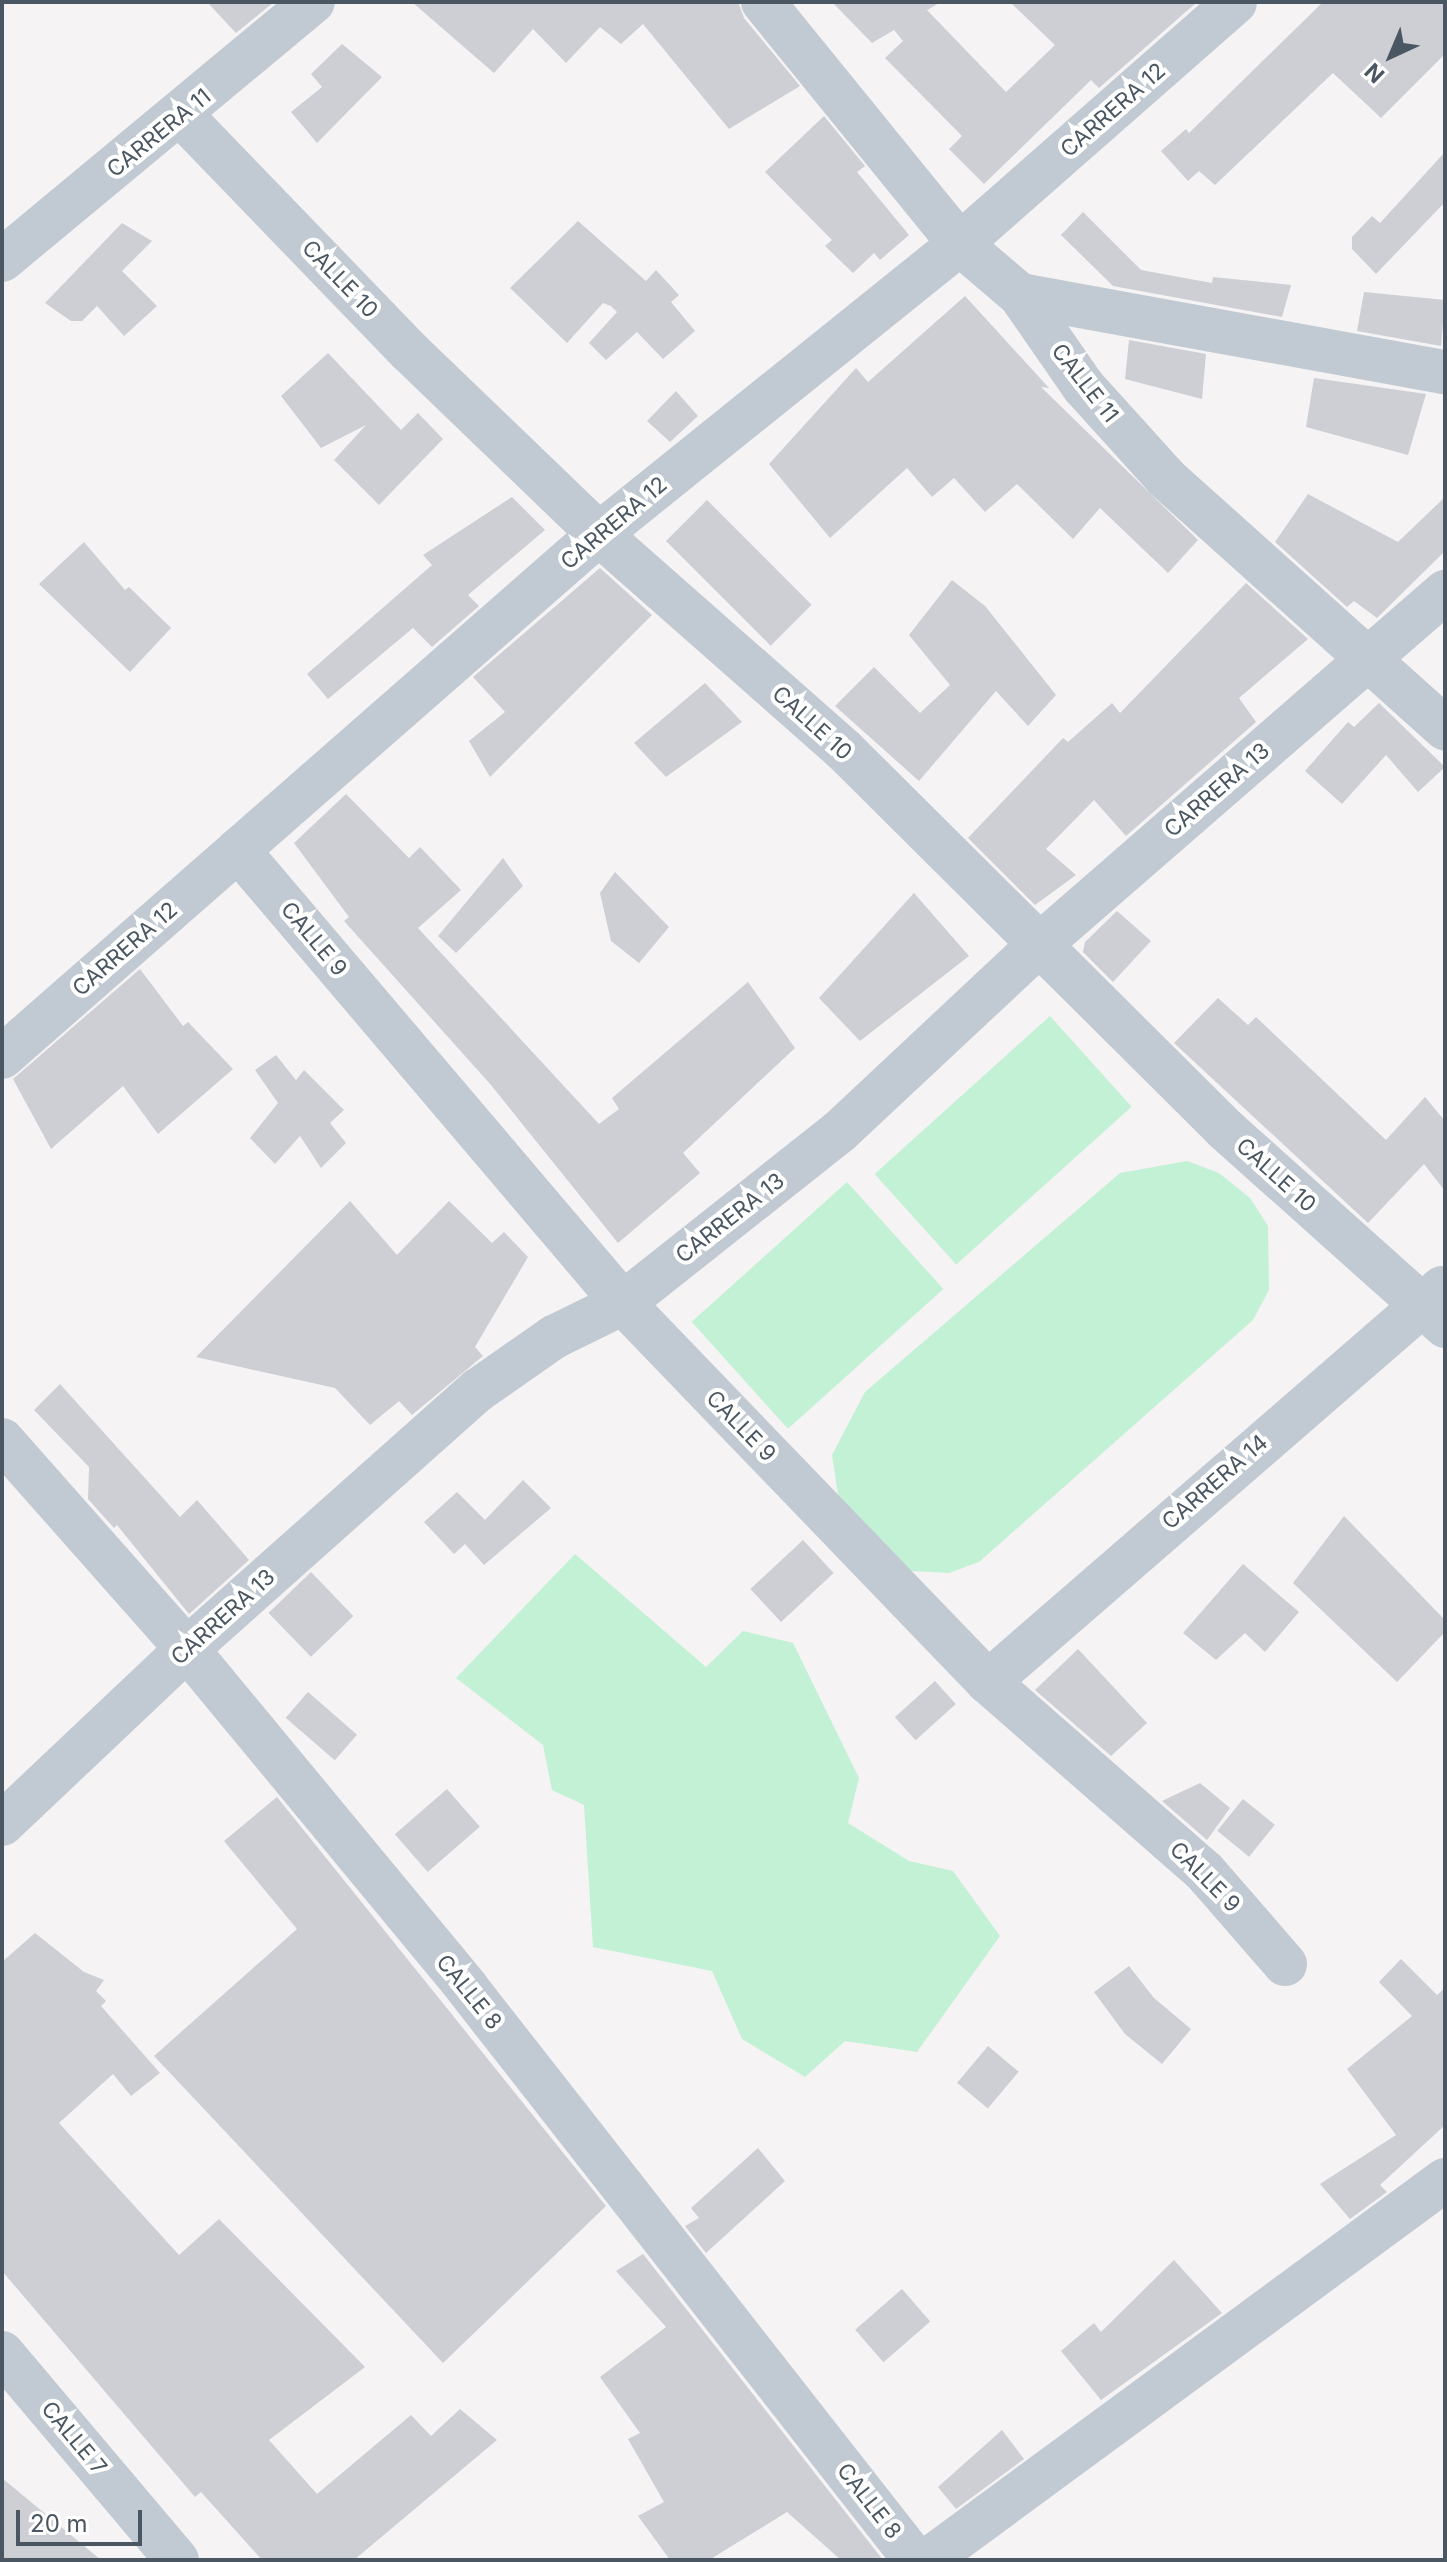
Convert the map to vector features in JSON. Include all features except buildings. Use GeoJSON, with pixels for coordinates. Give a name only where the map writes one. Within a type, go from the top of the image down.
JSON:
{"type":"FeatureCollection","features":[{"type":"Feature","properties":{"kind":"street","name":"CARRERA 11"},"geometry":{"type":"LineString","coordinates":[[2,260],[182,116],[313,2]]}},
{"type":"Feature","properties":{"kind":"street","name":"CALLE 11"},"geometry":{"type":"LineString","coordinates":[[763,2],[960,244],[1020,295],[1083,386],[1166,478],[1445,728]]}},
{"type":"Feature","properties":{"kind":"street","name":"CARRERA 12"},"geometry":{"type":"LineString","coordinates":[[2,1057],[599,534],[960,244],[1235,2]]}},
{"type":"Feature","properties":{"kind":"street","name":"CALLE 10"},"geometry":{"type":"LineString","coordinates":[[182,116],[410,352],[599,534],[844,750],[1037,947],[1226,1130],[1437,1305]]}},
{"type":"Feature","properties":{"kind":"street"},"geometry":{"type":"LineString","coordinates":[[1020,295],[1445,372]]}},
{"type":"Feature","properties":{"kind":"street","name":"CARRERA 13"},"geometry":{"type":"LineString","coordinates":[[2,1824],[187,1649],[478,1390],[554,1337],[623,1303],[839,1132],[1037,947],[1445,592]]}},
{"type":"Feature","properties":{"kind":"street","name":"CALLE 9"},"geometry":{"type":"LineString","coordinates":[[238,850],[623,1303],[988,1682],[1205,1872],[1285,1964]]}},
{"type":"Feature","properties":{"kind":"street","name":"CARRERA 14"},"geometry":{"type":"LineString","coordinates":[[988,1682],[1437,1305]]}},
{"type":"Feature","properties":{"kind":"street","name":"CALLE 8"},"geometry":{"type":"LineString","coordinates":[[2,1440],[187,1649],[467,1988],[915,2560]]}},
{"type":"Feature","properties":{"kind":"street"},"geometry":{"type":"LineString","coordinates":[[928,2560],[1445,2180]]}},
{"type":"Feature","properties":{"kind":"street","name":"CALLE 7"},"geometry":{"type":"LineString","coordinates":[[2,2353],[164,2556]]}},
{"type":"Feature","properties":{"kind":"green space"},"geometry":{"type":"Polygon","coordinates":[[[1050,1016],[1132,1107],[956,1265],[875,1174],[1050,1016]]]}},
{"type":"Feature","properties":{"kind":"green space"},"geometry":{"type":"Polygon","coordinates":[[[1187,1161],[1219,1173],[1250,1198],[1268,1226],[1269,1290],[1253,1320],[979,1562],[949,1573],[912,1571],[871,1551],[838,1494],[832,1455],[865,1392],[1120,1173],[1187,1161]]]}},
{"type":"Feature","properties":{"kind":"green space"},"geometry":{"type":"Polygon","coordinates":[[[847,1182],[943,1289],[788,1429],[692,1322],[847,1182]]]}},
{"type":"Feature","properties":{"kind":"green space"},"geometry":{"type":"Polygon","coordinates":[[[575,1554],[706,1667],[743,1631],[793,1643],[859,1778],[848,1823],[909,1861],[953,1871],[1000,1936],[917,2052],[845,2041],[805,2077],[742,2039],[712,1971],[593,1947],[584,1805],[552,1790],[543,1745],[456,1678],[575,1554]]]}}]}
